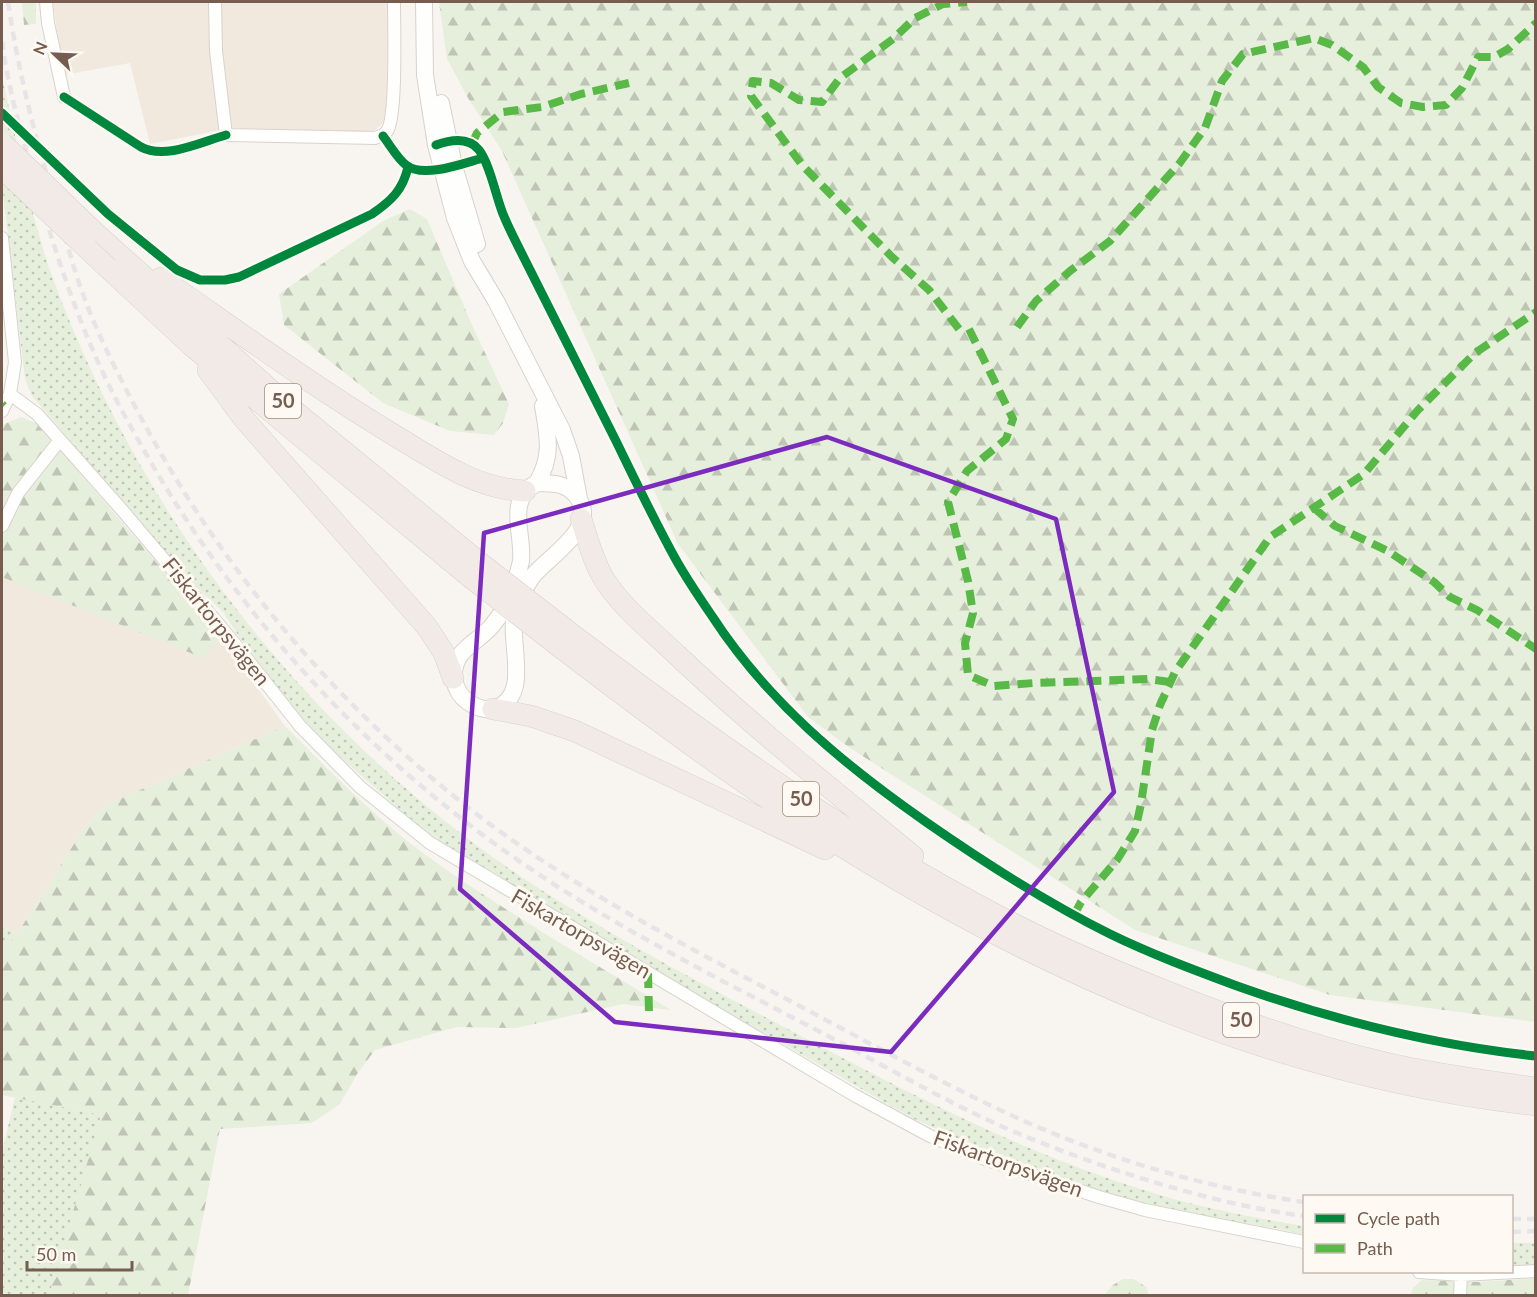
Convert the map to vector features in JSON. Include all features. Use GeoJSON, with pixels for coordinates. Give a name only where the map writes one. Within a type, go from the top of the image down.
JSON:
{"type":"FeatureCollection","features":[{"type":"Feature","properties":{"kind":"highway","name":"50"},"geometry":{"type":"LineString","coordinates":[[2,143],[93,231],[475,570]]}},
{"type":"Feature","properties":{"kind":"highway","name":"50"},"geometry":{"type":"LineString","coordinates":[[2,168],[192,346],[564,639],[634,704],[750,787],[831,840],[918,892],[1006,940],[1102,985],[1183,1018],[1246,1041],[1343,1071],[1477,1098],[1536,1105]]}},
{"type":"Feature","properties":{"kind":"highway","name":"50"},"geometry":{"type":"LineString","coordinates":[[93,231],[334,398],[400,439],[471,479],[498,488],[531,487]]}},
{"type":"Feature","properties":{"kind":"highway"},"geometry":{"type":"LineString","coordinates":[[192,346],[244,419],[427,627],[444,653],[453,678]]}},
{"type":"Feature","properties":{"kind":"highway"},"geometry":{"type":"LineString","coordinates":[[580,509],[596,564],[605,581],[626,606],[687,665],[768,736],[964,898]]}},
{"type":"Feature","properties":{"kind":"highway","name":"50"},"geometry":{"type":"LineString","coordinates":[[564,639],[644,689],[760,772],[858,835],[964,898],[1045,940],[1110,969],[1254,1025],[1389,1064],[1536,1088]]}},
{"type":"Feature","properties":{"kind":"highway"},"geometry":{"type":"LineString","coordinates":[[493,709],[531,716],[575,731],[918,892]]}},
{"type":"Feature","properties":{"kind":"main road"},"geometry":{"type":"LineString","coordinates":[[425,8],[425,75],[442,169],[455,218],[472,261],[562,430],[571,456],[580,509],[571,540],[531,578],[521,597],[513,630],[518,676],[515,688],[504,704],[493,709],[482,709],[470,704],[462,696],[453,678],[455,664],[460,655],[500,617],[521,561],[518,506],[545,469],[549,451],[540,390]]}},
{"type":"Feature","properties":{"kind":"main road"},"geometry":{"type":"LineString","coordinates":[[531,487],[555,483],[562,485],[569,489],[580,509]]}},
{"type":"Feature","properties":{"kind":"street"},"geometry":{"type":"LineString","coordinates":[[46,2],[64,98]]}},
{"type":"Feature","properties":{"kind":"street"},"geometry":{"type":"LineString","coordinates":[[215,2],[216,51],[226,135],[375,138],[383,136],[391,124],[393,113],[394,2]]}},
{"type":"Feature","properties":{"kind":"street"},"geometry":{"type":"LineString","coordinates":[[2,238],[14,351],[14,371],[10,394],[2,411]]}},
{"type":"Feature","properties":{"kind":"street","name":"Fiskartorpsvägen"},"geometry":{"type":"LineString","coordinates":[[10,394],[37,414],[179,575],[300,726],[360,787],[430,843],[854,1095],[930,1136],[985,1159],[1108,1200],[1145,1210],[1303,1242]]}},
{"type":"Feature","properties":{"kind":"street"},"geometry":{"type":"LineString","coordinates":[[2,526],[18,493],[60,440]]}},
{"type":"Feature","properties":{"kind":"street"},"geometry":{"type":"LineString","coordinates":[[1513,1272],[1536,1271]]}},
{"type":"Feature","properties":{"kind":"street"},"geometry":{"type":"LineString","coordinates":[[1433,1273],[1461,1275],[1498,1273]]}},
{"type":"Feature","properties":{"kind":"street"},"geometry":{"type":"LineString","coordinates":[[1460,1296],[1461,1275]]}},
{"type":"Feature","properties":{"kind":"highlighted area"},"geometry":{"type":"Polygon","coordinates":[[[827,437],[1056,519],[1114,792],[891,1052],[615,1022],[460,889],[484,533],[827,437]]]}},
{"type":"Feature","properties":{"kind":"shaded area"},"geometry":{"type":"Polygon","coordinates":[[[53,2],[388,2],[387,119],[373,132],[231,128],[150,144],[130,63],[63,75],[53,2]]]}},
{"type":"Feature","properties":{"kind":"shaded area"},"geometry":{"type":"Polygon","coordinates":[[[2,528],[220,637],[285,726],[106,805],[86,825],[17,934],[2,927],[2,528]]]}},
{"type":"Feature","properties":{"kind":"green space"},"geometry":{"type":"Polygon","coordinates":[[[22,2],[36,2],[36,24],[24,25],[22,2]]]}},
{"type":"Feature","properties":{"kind":"green space"},"geometry":{"type":"Polygon","coordinates":[[[439,2],[1535,2],[1535,1022],[1330,995],[1135,930],[850,748],[808,717],[678,544],[502,151],[468,98],[447,59],[439,2]]]}},
{"type":"Feature","properties":{"kind":"green space"},"geometry":{"type":"Polygon","coordinates":[[[2,76],[27,189],[51,273],[98,386],[142,469],[192,548],[248,624],[309,695],[376,762],[447,823],[523,878],[620,938],[924,1099],[1063,1162],[1178,1200],[1232,1213],[1303,1226],[1303,1235],[1192,1214],[1092,1189],[1018,1164],[912,1118],[482,871],[423,830],[332,750],[304,720],[253,658],[223,612],[194,585],[32,396],[25,379],[2,185],[2,76]]]}},
{"type":"Feature","properties":{"kind":"green space"},"geometry":{"type":"Polygon","coordinates":[[[410,209],[427,219],[472,325],[509,404],[503,423],[494,435],[450,431],[383,403],[284,325],[279,294],[383,221],[410,209]]]}},
{"type":"Feature","properties":{"kind":"green space"},"geometry":{"type":"Polygon","coordinates":[[[21,417],[38,424],[220,637],[203,658],[2,577],[2,425],[21,417]]]}},
{"type":"Feature","properties":{"kind":"green space"},"geometry":{"type":"Polygon","coordinates":[[[285,726],[371,810],[427,856],[517,916],[671,1010],[623,1004],[516,1028],[457,1027],[375,1050],[357,1074],[340,1104],[312,1123],[220,1129],[188,1295],[49,1295],[101,1115],[2,1095],[2,951],[17,934],[86,825],[106,805],[285,726]]]}},
{"type":"Feature","properties":{"kind":"green space"},"geometry":{"type":"Polygon","coordinates":[[[2,927],[17,934],[2,951],[2,927]]]}},
{"type":"Feature","properties":{"kind":"green space"},"geometry":{"type":"Polygon","coordinates":[[[15,1097],[102,1115],[52,1295],[2,1296],[2,1152],[15,1097]]]}},
{"type":"Feature","properties":{"kind":"green space"},"geometry":{"type":"Polygon","coordinates":[[[1513,1243],[1535,1243],[1535,1266],[1513,1268],[1513,1243]]]}},
{"type":"Feature","properties":{"kind":"green space"},"geometry":{"type":"Polygon","coordinates":[[[1535,1278],[1535,1295],[1410,1296],[1413,1288],[1422,1280],[1479,1282],[1535,1278]]]}},
{"type":"Feature","properties":{"kind":"green space"},"geometry":{"type":"Polygon","coordinates":[[[1123,1279],[1134,1279],[1146,1287],[1149,1295],[1104,1295],[1113,1285],[1123,1279]]]}},
{"type":"Feature","properties":{"kind":"railway"},"geometry":{"type":"LineString","coordinates":[[8,2],[30,113],[45,167],[80,285],[109,356],[172,473],[248,585],[290,637],[383,735],[487,822],[605,900],[938,1080],[1015,1117],[1084,1146],[1193,1180],[1303,1202]]}},
{"type":"Feature","properties":{"kind":"railway"},"geometry":{"type":"LineString","coordinates":[[2,41],[15,110],[53,242],[83,326],[121,409],[188,522],[258,618],[296,664],[337,707],[424,789],[513,856],[599,912],[689,963],[968,1111],[1051,1146],[1159,1184],[1233,1203],[1303,1216]]}},
{"type":"Feature","properties":{"kind":"railway"},"geometry":{"type":"LineString","coordinates":[[1513,1219],[1536,1219]]}},
{"type":"Feature","properties":{"kind":"railway"},"geometry":{"type":"LineString","coordinates":[[1513,1232],[1536,1231]]}},
{"type":"Feature","properties":{"kind":"marked path"},"geometry":{"type":"LineString","coordinates":[[959,329],[929,290],[892,257],[802,165],[751,96],[753,81],[771,83],[799,100],[822,102],[840,78],[893,39],[915,18],[943,4],[967,2]]}},
{"type":"Feature","properties":{"kind":"marked path"},"geometry":{"type":"LineString","coordinates":[[1017,327],[1036,301],[1070,271],[1110,241],[1179,164],[1205,128],[1222,81],[1243,54],[1314,38],[1332,45],[1363,67],[1378,87],[1401,103],[1423,107],[1446,105],[1462,88],[1478,57],[1494,57],[1508,49],[1536,23]]}},
{"type":"Feature","properties":{"kind":"marked path"},"geometry":{"type":"LineString","coordinates":[[472,144],[477,133],[503,112],[542,107],[581,94],[629,83]]}},
{"type":"Feature","properties":{"kind":"marked path"},"geometry":{"type":"LineString","coordinates":[[1074,915],[1081,902],[1117,860],[1135,831],[1152,730],[1175,672],[1270,537],[1364,474],[1418,410],[1475,353],[1536,312]]}},
{"type":"Feature","properties":{"kind":"marked path"},"geometry":{"type":"LineString","coordinates":[[969,329],[1013,419],[1006,439],[967,471],[948,502],[968,581],[973,613],[965,643],[968,675],[994,686],[1148,679],[1170,682]]}},
{"type":"Feature","properties":{"kind":"marked path"},"geometry":{"type":"LineString","coordinates":[[1314,508],[1335,526],[1388,551],[1434,582],[1450,597],[1477,610],[1536,649]]}},
{"type":"Feature","properties":{"kind":"marked path"},"geometry":{"type":"LineString","coordinates":[[648,973],[649,1012]]}},
{"type":"Feature","properties":{"kind":"cycle path"},"geometry":{"type":"LineString","coordinates":[[64,97],[141,147],[151,151],[172,151],[226,135]]}},
{"type":"Feature","properties":{"kind":"cycle path"},"geometry":{"type":"LineString","coordinates":[[2,113],[108,214],[177,270],[200,280],[225,280],[239,277],[372,214],[395,194],[403,182],[408,167]]}},
{"type":"Feature","properties":{"kind":"cycle path"},"geometry":{"type":"LineString","coordinates":[[383,136],[400,159],[413,169],[423,171],[444,169],[483,158]]}},
{"type":"Feature","properties":{"kind":"cycle path"},"geometry":{"type":"LineString","coordinates":[[436,145],[464,141],[475,146],[483,156],[510,230],[679,565],[697,595],[757,676],[782,704],[837,754],[895,800],[993,867],[1062,909],[1141,948],[1237,986],[1348,1021],[1459,1045],[1536,1056]]}}]}
